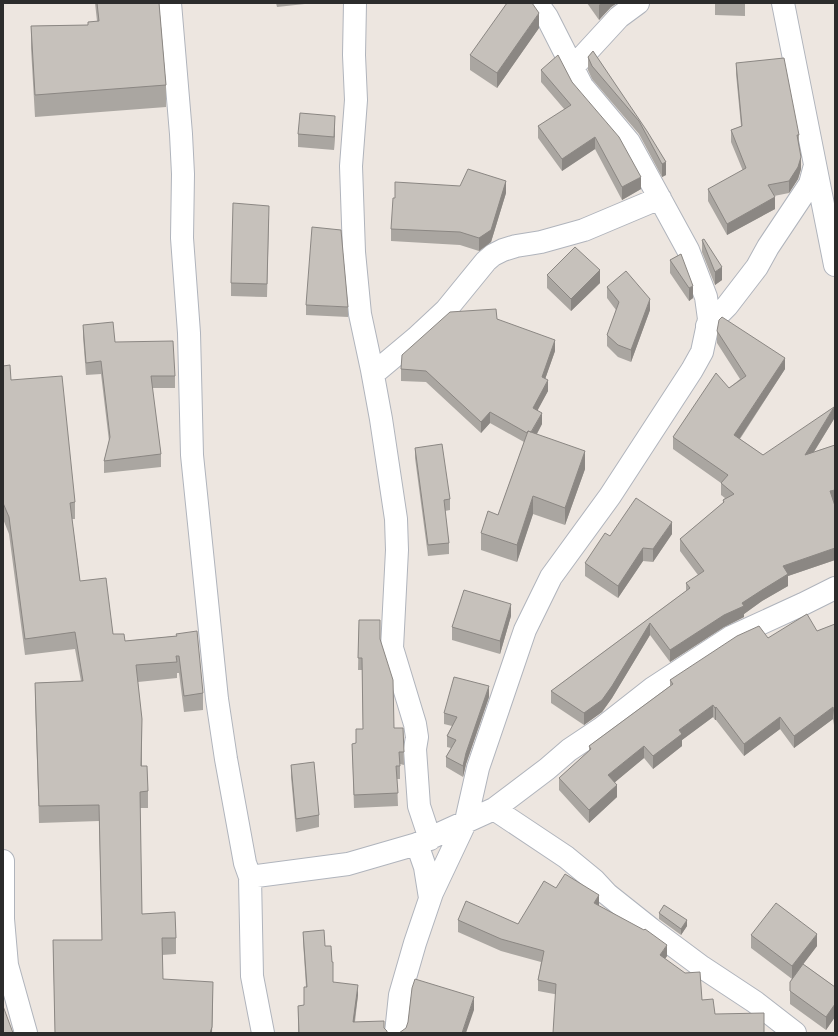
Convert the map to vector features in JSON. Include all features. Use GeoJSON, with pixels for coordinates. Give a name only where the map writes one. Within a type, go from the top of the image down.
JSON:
{"type":"FeatureCollection","features":[{"type":"Feature","properties":{"kind":"street"},"geometry":{"type":"LineString","coordinates":[[170,3],[183,174],[182,238],[189,333],[192,455],[217,699],[226,759],[250,877],[252,976],[263,1033]]}},
{"type":"Feature","properties":{"kind":"street"},"geometry":{"type":"LineString","coordinates":[[355,3],[354,55],[356,100],[351,166],[354,252],[360,314],[373,374],[396,519],[397,550],[392,648],[415,724],[417,737],[415,749],[419,806],[424,867],[430,898]]}},
{"type":"Feature","properties":{"kind":"street"},"geometry":{"type":"LineString","coordinates":[[396,1033],[400,995],[415,943],[430,898],[466,821],[478,768],[525,630],[552,577],[610,496],[692,370],[702,352],[709,319],[706,297],[688,250],[660,198],[629,142],[582,86],[547,17],[537,3]]}},
{"type":"Feature","properties":{"kind":"street"},"geometry":{"type":"LineString","coordinates":[[573,67],[619,17],[638,3]]}},
{"type":"Feature","properties":{"kind":"street"},"geometry":{"type":"LineString","coordinates":[[783,3],[835,265]]}},
{"type":"Feature","properties":{"kind":"street"},"geometry":{"type":"LineString","coordinates":[[707,326],[727,306],[757,267],[768,247],[810,184],[816,165]]}},
{"type":"Feature","properties":{"kind":"street"},"geometry":{"type":"LineString","coordinates":[[373,374],[416,338],[446,310],[486,261],[493,255],[516,246],[540,242],[584,230],[660,198]]}},
{"type":"Feature","properties":{"kind":"street"},"geometry":{"type":"LineString","coordinates":[[250,877],[348,864],[423,842],[494,808],[547,769],[569,750],[602,728],[653,688],[731,637],[835,588]]}},
{"type":"Feature","properties":{"kind":"street"},"geometry":{"type":"LineString","coordinates":[[494,808],[566,857],[594,880],[607,894],[651,929],[702,967],[755,1002],[795,1033]]}},
{"type":"Feature","properties":{"kind":"street"},"geometry":{"type":"LineString","coordinates":[[3,865],[3,919],[8,965],[26,1033]]}},
{"type":"Feature","properties":{"kind":"building"},"geometry":{"type":"Polygon","coordinates":[[[97,3],[159,3],[166,85],[35,95],[31,26],[88,25],[88,22],[99,21],[97,3]]]}},
{"type":"Feature","properties":{"kind":"building"},"geometry":{"type":"Polygon","coordinates":[[[507,3],[532,3],[539,13],[497,73],[470,55],[507,3]]]}},
{"type":"Feature","properties":{"kind":"building"},"geometry":{"type":"Polygon","coordinates":[[[593,51],[666,162],[662,164],[639,121],[592,66],[588,57],[593,51]]]}},
{"type":"Feature","properties":{"kind":"building"},"geometry":{"type":"Polygon","coordinates":[[[558,55],[572,82],[619,137],[641,177],[622,187],[595,137],[562,159],[538,126],[571,105],[541,70],[558,55]]]}},
{"type":"Feature","properties":{"kind":"building"},"geometry":{"type":"Polygon","coordinates":[[[784,58],[799,135],[797,135],[801,157],[798,167],[789,181],[768,185],[775,197],[727,224],[708,189],[746,168],[731,130],[742,126],[736,63],[784,58]]]}},
{"type":"Feature","properties":{"kind":"building"},"geometry":{"type":"Polygon","coordinates":[[[300,113],[335,116],[334,137],[298,134],[300,113]]]}},
{"type":"Feature","properties":{"kind":"building"},"geometry":{"type":"Polygon","coordinates":[[[468,169],[506,181],[491,230],[479,238],[460,232],[391,229],[393,198],[395,198],[395,182],[460,186],[468,169]]]}},
{"type":"Feature","properties":{"kind":"building"},"geometry":{"type":"Polygon","coordinates":[[[233,203],[269,206],[267,284],[231,283],[233,203]]]}},
{"type":"Feature","properties":{"kind":"building"},"geometry":{"type":"Polygon","coordinates":[[[312,227],[341,230],[348,307],[306,305],[312,227]]]}},
{"type":"Feature","properties":{"kind":"building"},"geometry":{"type":"Polygon","coordinates":[[[704,239],[722,267],[715,272],[702,240],[704,239]]]}},
{"type":"Feature","properties":{"kind":"building"},"geometry":{"type":"Polygon","coordinates":[[[575,247],[600,270],[571,299],[547,275],[575,247]]]}},
{"type":"Feature","properties":{"kind":"building"},"geometry":{"type":"Polygon","coordinates":[[[681,254],[693,286],[689,288],[670,260],[681,254]]]}},
{"type":"Feature","properties":{"kind":"building"},"geometry":{"type":"Polygon","coordinates":[[[626,271],[650,299],[631,350],[618,345],[607,335],[619,302],[607,287],[626,271]]]}},
{"type":"Feature","properties":{"kind":"building"},"geometry":{"type":"Polygon","coordinates":[[[496,309],[497,319],[555,340],[542,377],[548,380],[533,408],[542,413],[531,432],[528,431],[527,433],[490,412],[481,422],[426,371],[401,369],[402,355],[450,312],[496,309]]]}},
{"type":"Feature","properties":{"kind":"building"},"geometry":{"type":"Polygon","coordinates":[[[722,317],[785,358],[734,435],[763,455],[834,407],[805,455],[835,445],[835,490],[830,491],[835,506],[835,548],[783,566],[788,574],[742,603],[744,606],[724,615],[670,650],[650,623],[602,700],[584,713],[551,691],[690,588],[686,583],[704,571],[680,539],[724,502],[723,500],[734,494],[721,483],[728,475],[673,437],[716,373],[729,388],[746,376],[717,331],[719,320],[722,317]]]}},
{"type":"Feature","properties":{"kind":"building"},"geometry":{"type":"Polygon","coordinates":[[[113,322],[115,342],[173,341],[175,376],[151,376],[161,454],[104,461],[110,437],[101,361],[86,363],[83,325],[113,322]]]}},
{"type":"Feature","properties":{"kind":"building"},"geometry":{"type":"Polygon","coordinates":[[[10,365],[11,380],[62,376],[75,502],[70,503],[80,581],[106,578],[113,634],[124,634],[125,641],[177,636],[176,634],[197,631],[203,693],[184,696],[179,656],[176,656],[177,662],[136,665],[142,719],[141,766],[147,766],[148,791],[140,792],[142,914],[175,912],[176,938],[162,938],[163,979],[213,982],[212,1027],[210,1033],[55,1033],[53,940],[102,940],[99,805],[39,806],[35,683],[83,681],[75,632],[25,639],[9,517],[3,503],[3,366],[10,365]]]}},
{"type":"Feature","properties":{"kind":"building"},"geometry":{"type":"Polygon","coordinates":[[[528,431],[585,451],[565,508],[533,496],[517,545],[481,533],[488,511],[498,515],[528,431]]]}},
{"type":"Feature","properties":{"kind":"building"},"geometry":{"type":"Polygon","coordinates":[[[442,444],[450,499],[444,500],[449,543],[428,545],[415,448],[442,444]]]}},
{"type":"Feature","properties":{"kind":"building"},"geometry":{"type":"Polygon","coordinates":[[[636,498],[672,522],[653,549],[643,548],[618,586],[585,563],[605,533],[610,536],[636,498]]]}},
{"type":"Feature","properties":{"kind":"building"},"geometry":{"type":"Polygon","coordinates":[[[464,590],[511,604],[500,641],[452,627],[464,590]]]}},
{"type":"Feature","properties":{"kind":"building"},"geometry":{"type":"Polygon","coordinates":[[[807,614],[817,631],[835,624],[835,719],[833,707],[794,736],[780,717],[744,744],[713,705],[679,730],[682,734],[653,756],[644,746],[608,775],[617,785],[589,810],[559,778],[591,749],[589,746],[673,684],[670,680],[737,636],[759,626],[768,638],[807,614]]]}},
{"type":"Feature","properties":{"kind":"building"},"geometry":{"type":"Polygon","coordinates":[[[359,620],[380,620],[380,639],[393,680],[394,728],[403,728],[404,752],[399,752],[400,766],[396,766],[398,793],[354,795],[352,744],[356,743],[356,729],[363,729],[362,658],[358,658],[359,620]]]}},
{"type":"Feature","properties":{"kind":"building"},"geometry":{"type":"Polygon","coordinates":[[[454,677],[489,686],[463,766],[446,757],[456,740],[447,736],[457,717],[444,713],[454,677]]]}},
{"type":"Feature","properties":{"kind":"building"},"geometry":{"type":"Polygon","coordinates":[[[314,762],[319,815],[296,819],[291,765],[314,762]]]}},
{"type":"Feature","properties":{"kind":"building"},"geometry":{"type":"Polygon","coordinates":[[[565,874],[599,895],[594,903],[644,930],[645,929],[667,945],[660,955],[685,973],[700,972],[702,1000],[713,999],[715,1014],[764,1013],[764,1033],[553,1033],[556,984],[538,980],[544,951],[501,939],[458,920],[466,901],[518,924],[544,881],[556,888],[565,874]]]}},
{"type":"Feature","properties":{"kind":"building"},"geometry":{"type":"Polygon","coordinates":[[[776,903],[817,934],[792,966],[751,935],[776,903]]]}},
{"type":"Feature","properties":{"kind":"building"},"geometry":{"type":"Polygon","coordinates":[[[664,905],[687,920],[681,929],[659,913],[664,905]]]}},
{"type":"Feature","properties":{"kind":"building"},"geometry":{"type":"Polygon","coordinates":[[[324,930],[325,946],[331,946],[333,982],[358,985],[353,1022],[384,1021],[384,1028],[387,1033],[299,1033],[298,1006],[304,1005],[304,987],[307,987],[303,932],[324,930]]]}},
{"type":"Feature","properties":{"kind":"building"},"geometry":{"type":"Polygon","coordinates":[[[803,964],[835,987],[835,1004],[826,1017],[790,991],[790,982],[803,964]]]}},
{"type":"Feature","properties":{"kind":"building"},"geometry":{"type":"Polygon","coordinates":[[[415,979],[474,997],[462,1033],[399,1033],[406,1028],[408,1022],[412,988],[415,979]]]}},
{"type":"Feature","properties":{"kind":"building"},"geometry":{"type":"Polygon","coordinates":[[[3,1006],[13,1033],[3,1033],[3,1006]]]}}]}
